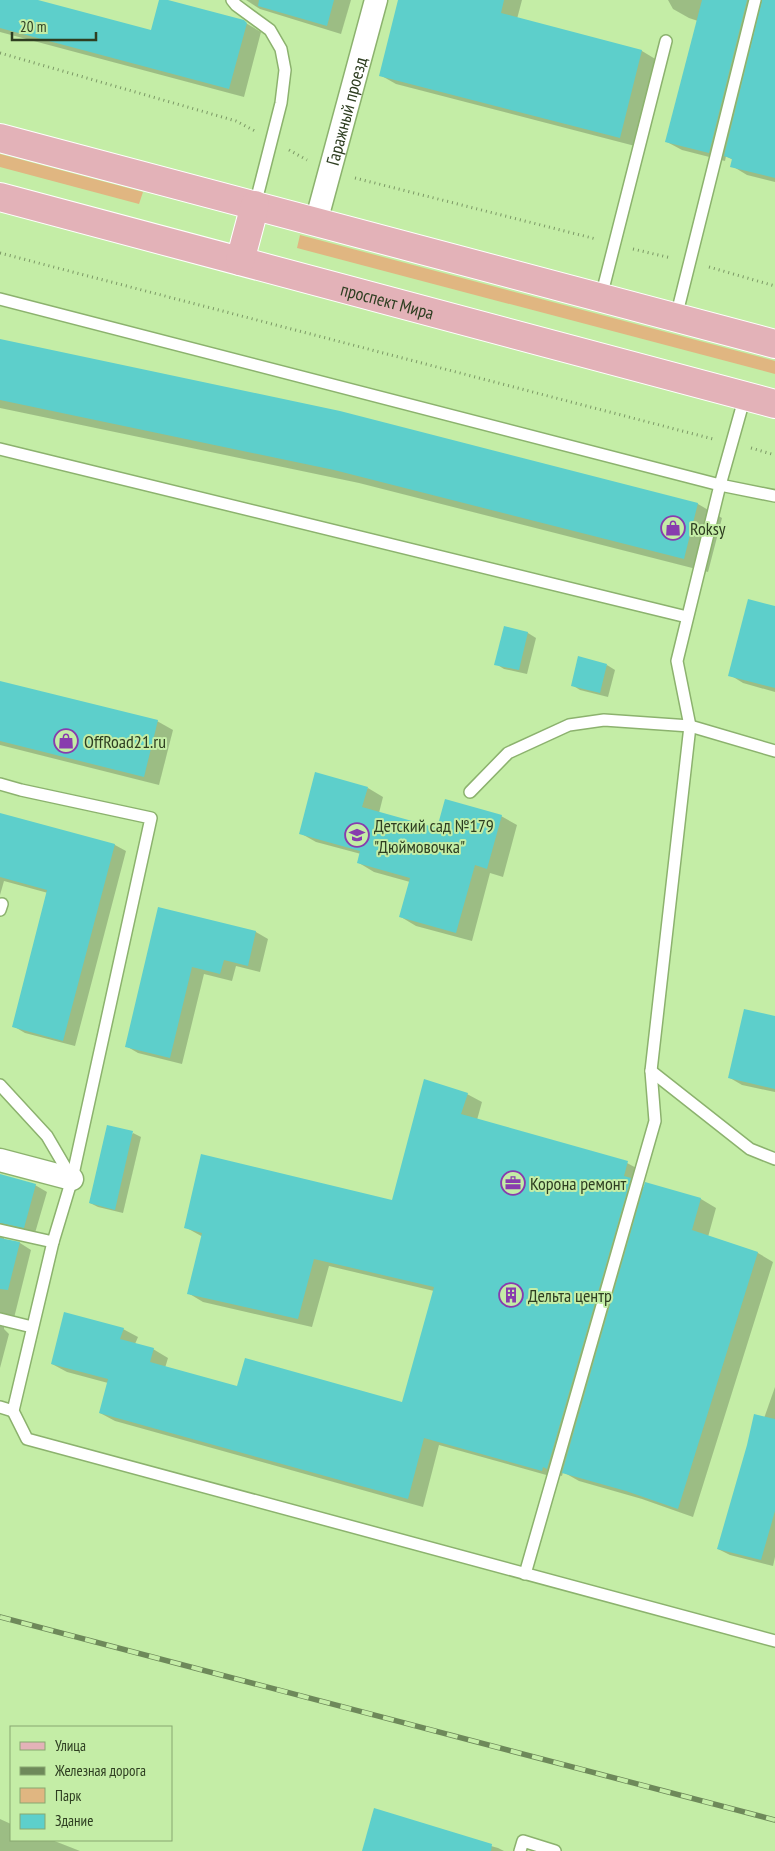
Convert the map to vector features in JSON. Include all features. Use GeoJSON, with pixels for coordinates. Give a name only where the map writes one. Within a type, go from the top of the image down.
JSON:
{"type":"FeatureCollection","features":[{"type":"Feature","properties":{"kind":"main road"},"geometry":{"type":"LineString","coordinates":[[0,138],[775,344]]}},
{"type":"Feature","properties":{"kind":"main road","name":"проспект Мира"},"geometry":{"type":"LineString","coordinates":[[0,197],[775,404]]}},
{"type":"Feature","properties":{"kind":"main road"},"geometry":{"type":"LineString","coordinates":[[240,261],[255,206]]}},
{"type":"Feature","properties":{"kind":"street","name":"Гаражный проезд"},"geometry":{"type":"LineString","coordinates":[[316,222],[376,0]]}},
{"type":"Feature","properties":{"kind":"street"},"geometry":{"type":"LineString","coordinates":[[0,1160],[72,1179]]}},
{"type":"Feature","properties":{"kind":"lane"},"geometry":{"type":"LineString","coordinates":[[232,0],[270,30],[281,49],[285,70],[281,103],[255,206]]}},
{"type":"Feature","properties":{"kind":"lane"},"geometry":{"type":"LineString","coordinates":[[676,317],[755,0]]}},
{"type":"Feature","properties":{"kind":"lane"},"geometry":{"type":"LineString","coordinates":[[602,297],[666,41]]}},
{"type":"Feature","properties":{"kind":"lane"},"geometry":{"type":"LineString","coordinates":[[0,299],[720,485],[775,496]]}},
{"type":"Feature","properties":{"kind":"lane"},"geometry":{"type":"LineString","coordinates":[[525,1574],[656,1121],[651,1071],[690,726],[677,661],[720,485],[745,396]]}},
{"type":"Feature","properties":{"kind":"lane"},"geometry":{"type":"LineString","coordinates":[[0,449],[687,618]]}},
{"type":"Feature","properties":{"kind":"lane"},"geometry":{"type":"LineString","coordinates":[[470,792],[508,753],[569,725],[604,720],[690,726],[775,752]]}},
{"type":"Feature","properties":{"kind":"lane"},"geometry":{"type":"LineString","coordinates":[[0,784],[151,818],[72,1179],[53,1242],[13,1411],[27,1439],[775,1641]]}},
{"type":"Feature","properties":{"kind":"lane"},"geometry":{"type":"LineString","coordinates":[[651,1071],[750,1149],[775,1159]]}},
{"type":"Feature","properties":{"kind":"lane"},"geometry":{"type":"LineString","coordinates":[[0,1085],[47,1136],[72,1179]]}},
{"type":"Feature","properties":{"kind":"lane"},"geometry":{"type":"LineString","coordinates":[[0,1230],[53,1242]]}},
{"type":"Feature","properties":{"kind":"lane"},"geometry":{"type":"LineString","coordinates":[[0,1319],[32,1327]]}},
{"type":"Feature","properties":{"kind":"lane"},"geometry":{"type":"LineString","coordinates":[[0,1407],[13,1411]]}},
{"type":"Feature","properties":{"kind":"lane"},"geometry":{"type":"LineString","coordinates":[[520,1851],[523,1841],[555,1851]]}},
{"type":"Feature","properties":{"kind":"path"},"geometry":{"type":"LineString","coordinates":[[0,53],[236,120],[329,172],[680,260]]}},
{"type":"Feature","properties":{"kind":"path"},"geometry":{"type":"LineString","coordinates":[[0,253],[714,439]]}},
{"type":"Feature","properties":{"kind":"path"},"geometry":{"type":"LineString","coordinates":[[708,267],[775,286]]}},
{"type":"Feature","properties":{"kind":"path"},"geometry":{"type":"LineString","coordinates":[[746,447],[775,455]]}},
{"type":"Feature","properties":{"kind":"green space"},"geometry":{"type":"Polygon","coordinates":[[[0,154],[143,192],[139,204],[0,167],[0,154]]]}},
{"type":"Feature","properties":{"kind":"green space"},"geometry":{"type":"Polygon","coordinates":[[[300,235],[775,361],[775,374],[297,248],[300,235]]]}},
{"type":"Feature","properties":{"kind":"building"},"geometry":{"type":"Polygon","coordinates":[[[0,0],[38,0],[151,30],[159,0],[168,0],[244,20],[247,23],[229,89],[0,28],[0,0]]]}},
{"type":"Feature","properties":{"kind":"building"},"geometry":{"type":"Polygon","coordinates":[[[259,0],[334,0],[327,26],[258,6],[259,0]]]}},
{"type":"Feature","properties":{"kind":"building"},"geometry":{"type":"Polygon","coordinates":[[[398,0],[504,0],[501,13],[642,50],[620,138],[379,76],[398,0]]]}},
{"type":"Feature","properties":{"kind":"building"},"geometry":{"type":"Polygon","coordinates":[[[702,0],[747,0],[709,153],[665,142],[702,0]]]}},
{"type":"Feature","properties":{"kind":"building"},"geometry":{"type":"Polygon","coordinates":[[[762,0],[775,0],[775,178],[730,167],[732,159],[724,156],[762,0]]]}},
{"type":"Feature","properties":{"kind":"building"},"geometry":{"type":"Polygon","coordinates":[[[0,339],[340,411],[698,503],[684,559],[334,470],[0,400],[0,339]]]}},
{"type":"Feature","properties":{"kind":"building"},"geometry":{"type":"Polygon","coordinates":[[[748,599],[775,606],[775,688],[728,676],[748,599]]]}},
{"type":"Feature","properties":{"kind":"building"},"geometry":{"type":"Polygon","coordinates":[[[504,626],[528,632],[519,670],[494,665],[504,626]]]}},
{"type":"Feature","properties":{"kind":"building"},"geometry":{"type":"Polygon","coordinates":[[[578,656],[607,664],[600,693],[571,686],[578,656]]]}},
{"type":"Feature","properties":{"kind":"building"},"geometry":{"type":"Polygon","coordinates":[[[0,681],[158,720],[144,777],[0,741],[0,681]]]}},
{"type":"Feature","properties":{"kind":"building"},"geometry":{"type":"Polygon","coordinates":[[[315,772],[368,787],[362,807],[437,828],[445,799],[502,815],[487,869],[475,865],[456,933],[399,917],[410,878],[357,863],[360,851],[299,834],[315,772]]]}},
{"type":"Feature","properties":{"kind":"building"},"geometry":{"type":"Polygon","coordinates":[[[0,813],[115,844],[63,1041],[12,1027],[47,890],[0,877],[0,813]]]}},
{"type":"Feature","properties":{"kind":"building"},"geometry":{"type":"Polygon","coordinates":[[[158,907],[256,931],[248,966],[224,960],[220,974],[192,967],[170,1058],[125,1047],[158,907]]]}},
{"type":"Feature","properties":{"kind":"building"},"geometry":{"type":"Polygon","coordinates":[[[744,1009],[775,1016],[775,1089],[728,1078],[744,1009]]]}},
{"type":"Feature","properties":{"kind":"building"},"geometry":{"type":"Polygon","coordinates":[[[424,1079],[468,1093],[461,1114],[628,1161],[624,1176],[631,1178],[547,1469],[543,1467],[542,1471],[424,1438],[408,1499],[99,1413],[108,1379],[51,1364],[64,1312],[124,1328],[120,1339],[154,1348],[150,1362],[237,1386],[245,1358],[402,1402],[434,1287],[314,1259],[298,1319],[187,1294],[202,1233],[184,1228],[201,1154],[392,1200],[424,1079]]]}},
{"type":"Feature","properties":{"kind":"building"},"geometry":{"type":"Polygon","coordinates":[[[107,1125],[133,1131],[115,1210],[89,1203],[107,1125]]]}},
{"type":"Feature","properties":{"kind":"building"},"geometry":{"type":"Polygon","coordinates":[[[0,1174],[36,1184],[24,1228],[0,1223],[0,1174]]]}},
{"type":"Feature","properties":{"kind":"building"},"geometry":{"type":"Polygon","coordinates":[[[645,1182],[701,1198],[692,1230],[758,1252],[678,1509],[626,1491],[562,1473],[645,1182]]]}},
{"type":"Feature","properties":{"kind":"building"},"geometry":{"type":"Polygon","coordinates":[[[0,1238],[20,1242],[8,1290],[0,1289],[0,1238]]]}},
{"type":"Feature","properties":{"kind":"building"},"geometry":{"type":"Polygon","coordinates":[[[754,1414],[775,1419],[775,1511],[761,1560],[717,1549],[754,1414]]]}},
{"type":"Feature","properties":{"kind":"building"},"geometry":{"type":"Polygon","coordinates":[[[374,1808],[492,1844],[491,1851],[362,1851],[374,1808]]]}},
{"type":"Feature","properties":{"kind":"railway"},"geometry":{"type":"LineString","coordinates":[[0,1617],[775,1820]]}},
{"type":"Feature","properties":{"kind":"place","name":"Roksy"},"geometry":{"type":"Point","coordinates":[673,528]}},
{"type":"Feature","properties":{"kind":"place","name":"OffRoad21.ru"},"geometry":{"type":"Point","coordinates":[66,741]}},
{"type":"Feature","properties":{"kind":"place","name":"Детский сад №179 \"Дюймовочка\""},"geometry":{"type":"Point","coordinates":[357,835]}},
{"type":"Feature","properties":{"kind":"place","name":"Корона ремонт"},"geometry":{"type":"Point","coordinates":[513,1183]}},
{"type":"Feature","properties":{"kind":"place","name":"Дельта центр"},"geometry":{"type":"Point","coordinates":[511,1295]}}]}
